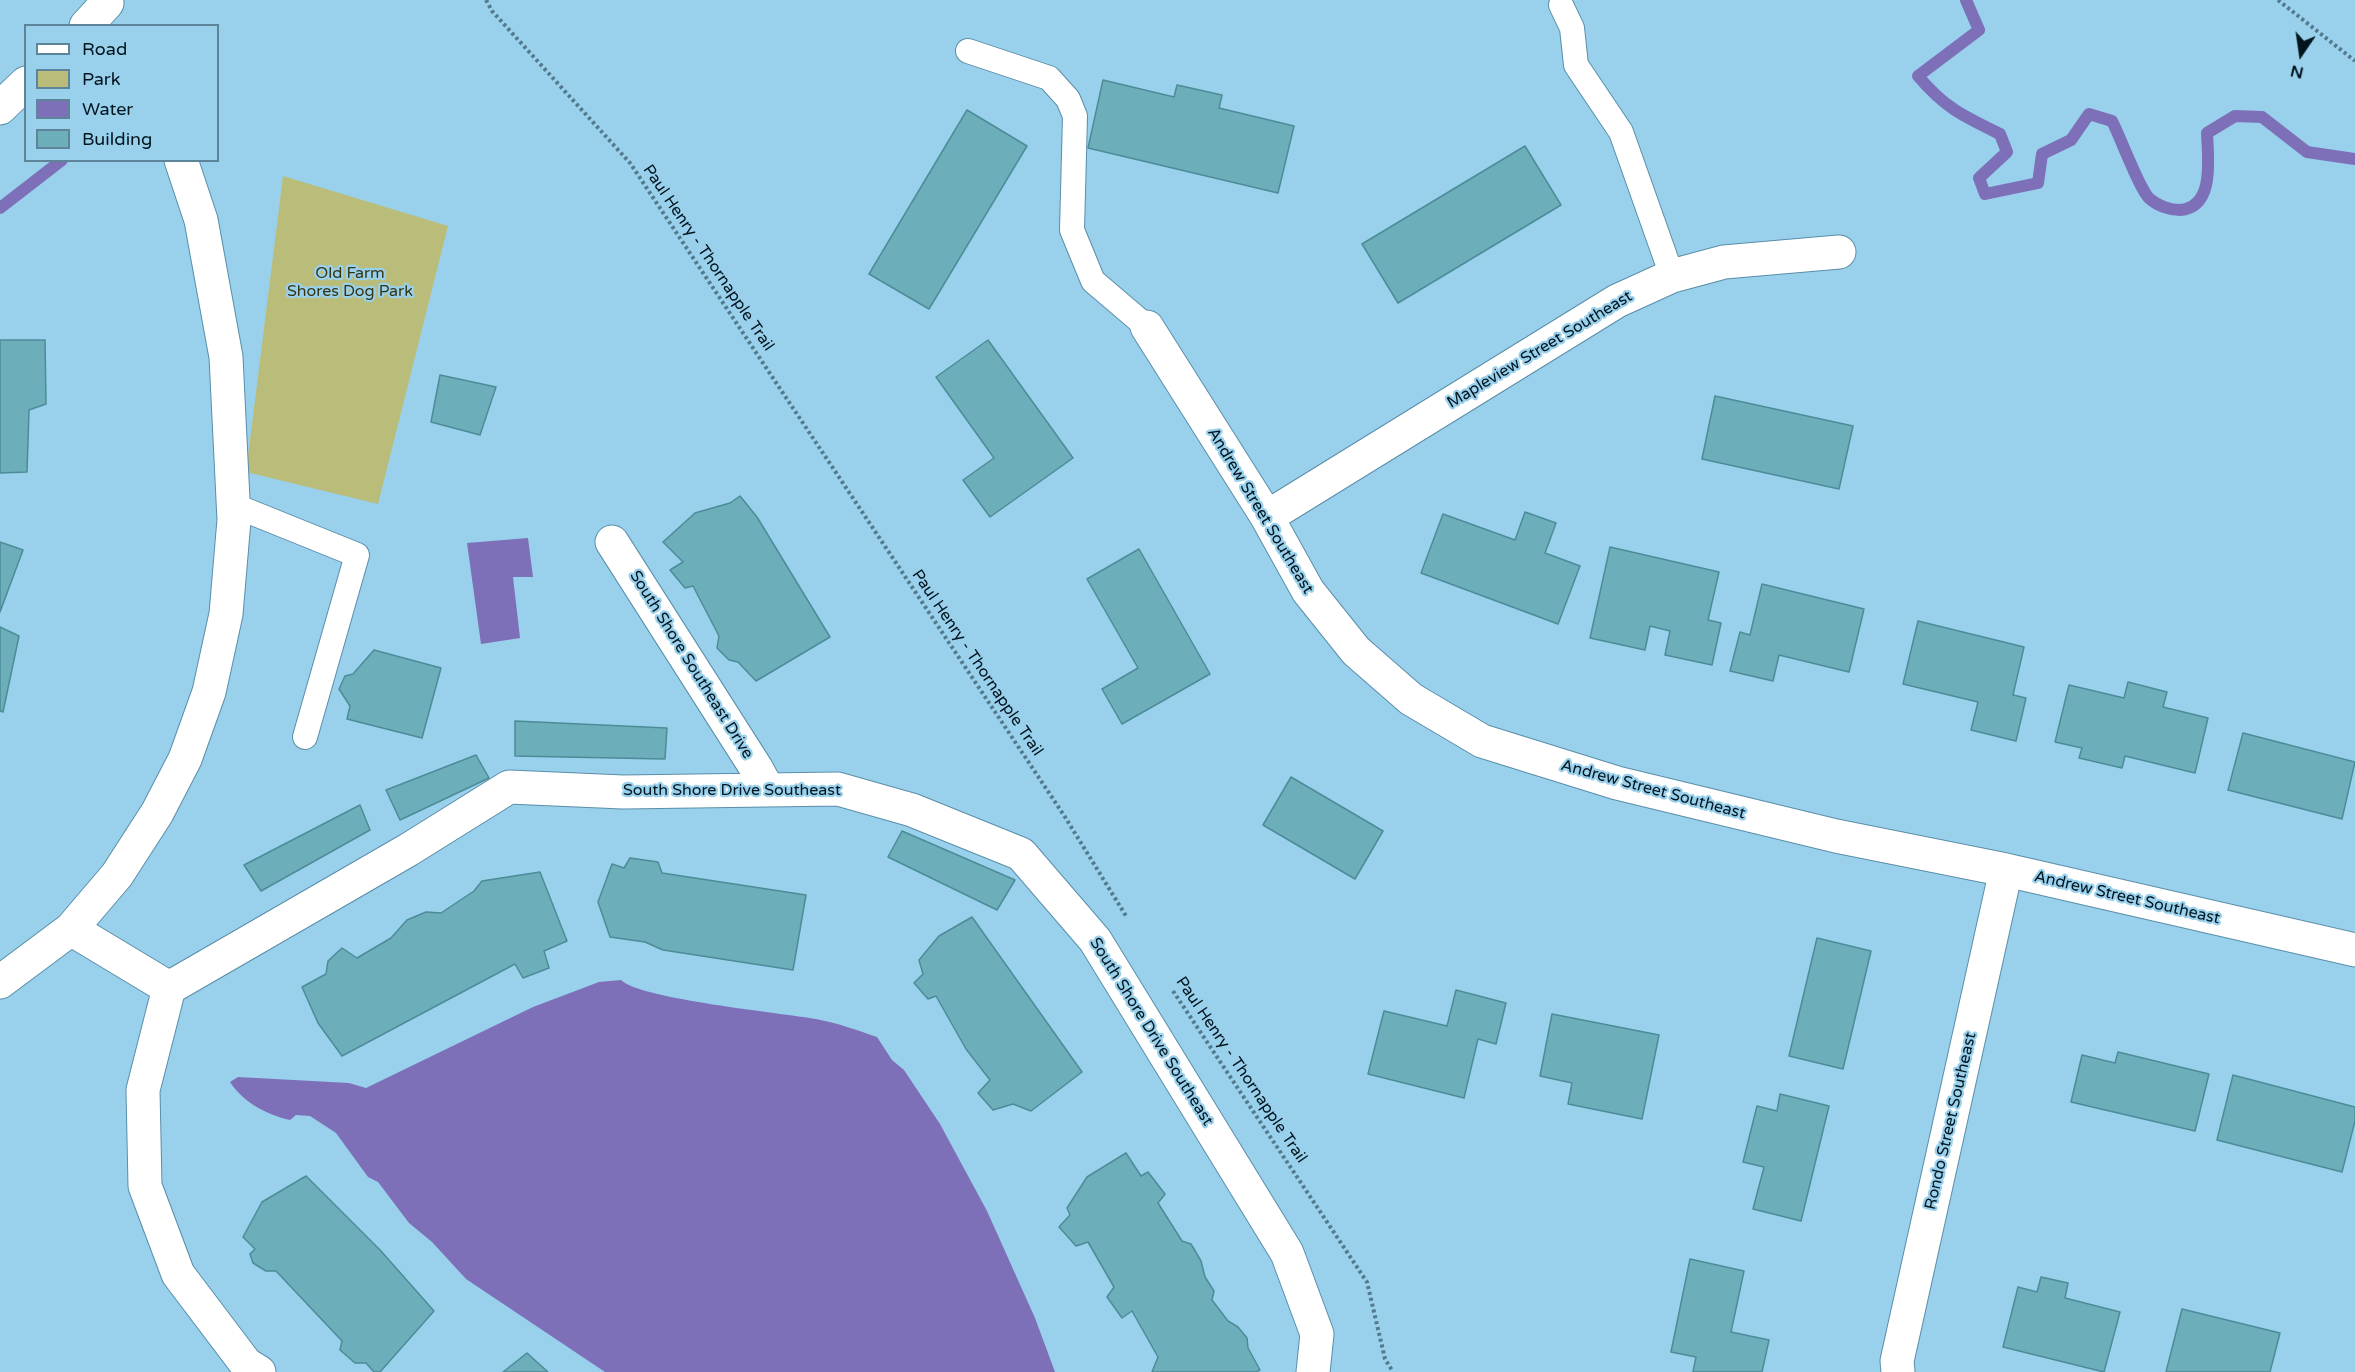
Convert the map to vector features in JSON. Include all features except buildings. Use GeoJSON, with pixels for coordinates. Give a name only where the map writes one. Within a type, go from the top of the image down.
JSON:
{"type":"FeatureCollection","features":[{"type":"Feature","properties":{"kind":"street"},"geometry":{"type":"LineString","coordinates":[[0,108],[24,85]]}},
{"type":"Feature","properties":{"kind":"street"},"geometry":{"type":"LineString","coordinates":[[0,982],[71,929],[117,876],[157,813],[185,759],[209,692],[226,614],[233,505],[226,357],[201,220],[182,162]]}},
{"type":"Feature","properties":{"kind":"street","name":"Mapleview Street Southeast"},"geometry":{"type":"LineString","coordinates":[[1266,517],[1617,301],[1672,276],[1725,262],[1839,252]]}},
{"type":"Feature","properties":{"kind":"street","name":"Andrew Street Southeast"},"geometry":{"type":"LineString","coordinates":[[1147,327],[1266,517],[1308,591],[1356,651],[1411,699],[1482,741],[1629,786],[1836,836],[2006,870],[2355,950]]}},
{"type":"Feature","properties":{"kind":"street","name":"South Shore Southeast Drive"},"geometry":{"type":"LineString","coordinates":[[612,542],[750,758],[768,790]]}},
{"type":"Feature","properties":{"kind":"street","name":"South Shore Drive Southeast"},"geometry":{"type":"LineString","coordinates":[[169,988],[408,850],[509,787],[623,792],[838,789],[912,810],[1021,854],[1095,940],[1287,1253],[1317,1334],[1313,1372]]}},
{"type":"Feature","properties":{"kind":"street","name":"Rondo Street Southeast"},"geometry":{"type":"LineString","coordinates":[[1898,1372],[1897,1361],[2006,870]]}},
{"type":"Feature","properties":{"kind":"street"},"geometry":{"type":"LineString","coordinates":[[71,929],[169,988],[143,1090],[145,1186],[178,1274],[246,1364],[259,1372]]}},
{"type":"Feature","properties":{"kind":"lane"},"geometry":{"type":"LineString","coordinates":[[1561,5],[1572,28],[1576,65],[1621,132],[1672,276]]}},
{"type":"Feature","properties":{"kind":"lane"},"geometry":{"type":"LineString","coordinates":[[968,51],[1049,78],[1068,99],[1075,116],[1072,230],[1093,281],[1147,327]]}},
{"type":"Feature","properties":{"kind":"lane"},"geometry":{"type":"LineString","coordinates":[[233,505],[357,555],[305,737]]}},
{"type":"Feature","properties":{"kind":"path","name":"Paul Henry - Thornapple Trail"},"geometry":{"type":"LineString","coordinates":[[486,0],[492,11],[630,162],[1065,817],[1131,924]]}},
{"type":"Feature","properties":{"kind":"path"},"geometry":{"type":"LineString","coordinates":[[2278,0],[2355,62]]}},
{"type":"Feature","properties":{"kind":"path","name":"Paul Henry - Thornapple Trail"},"geometry":{"type":"LineString","coordinates":[[1168,983],[1367,1282],[1385,1359],[1393,1372]]}},
{"type":"Feature","properties":{"kind":"green space","name":"Old Farm Shores Dog Park"},"geometry":{"type":"Polygon","coordinates":[[[283,176],[448,226],[378,504],[246,472],[283,176]]]}},
{"type":"Feature","properties":{"kind":"water"},"geometry":{"type":"Polygon","coordinates":[[[528,538],[533,577],[513,577],[520,638],[481,644],[467,543],[528,538]]]}},
{"type":"Feature","properties":{"kind":"water"},"geometry":{"type":"Polygon","coordinates":[[[621,980],[633,987],[655,993],[816,1019],[877,1037],[892,1060],[904,1070],[940,1124],[987,1211],[1035,1318],[1055,1372],[605,1372],[466,1279],[432,1242],[409,1223],[378,1182],[368,1177],[336,1133],[310,1116],[296,1115],[290,1120],[264,1111],[242,1096],[230,1082],[238,1077],[349,1083],[366,1088],[533,1007],[599,982],[621,980]]]}},
{"type":"Feature","properties":{"kind":"waterway"},"geometry":{"type":"LineString","coordinates":[[1966,0],[1979,30],[1918,76],[1946,104],[2000,134],[2007,152],[1979,178],[1985,194],[2038,183],[2042,154],[2071,140],[2089,114],[2112,121],[2146,194],[2157,204],[2172,209],[2180,210],[2191,207],[2199,200],[2207,180],[2207,133],[2235,116],[2262,117],[2307,152],[2355,159]]}},
{"type":"Feature","properties":{"kind":"waterway"},"geometry":{"type":"LineString","coordinates":[[0,208],[59,162]]}}]}
